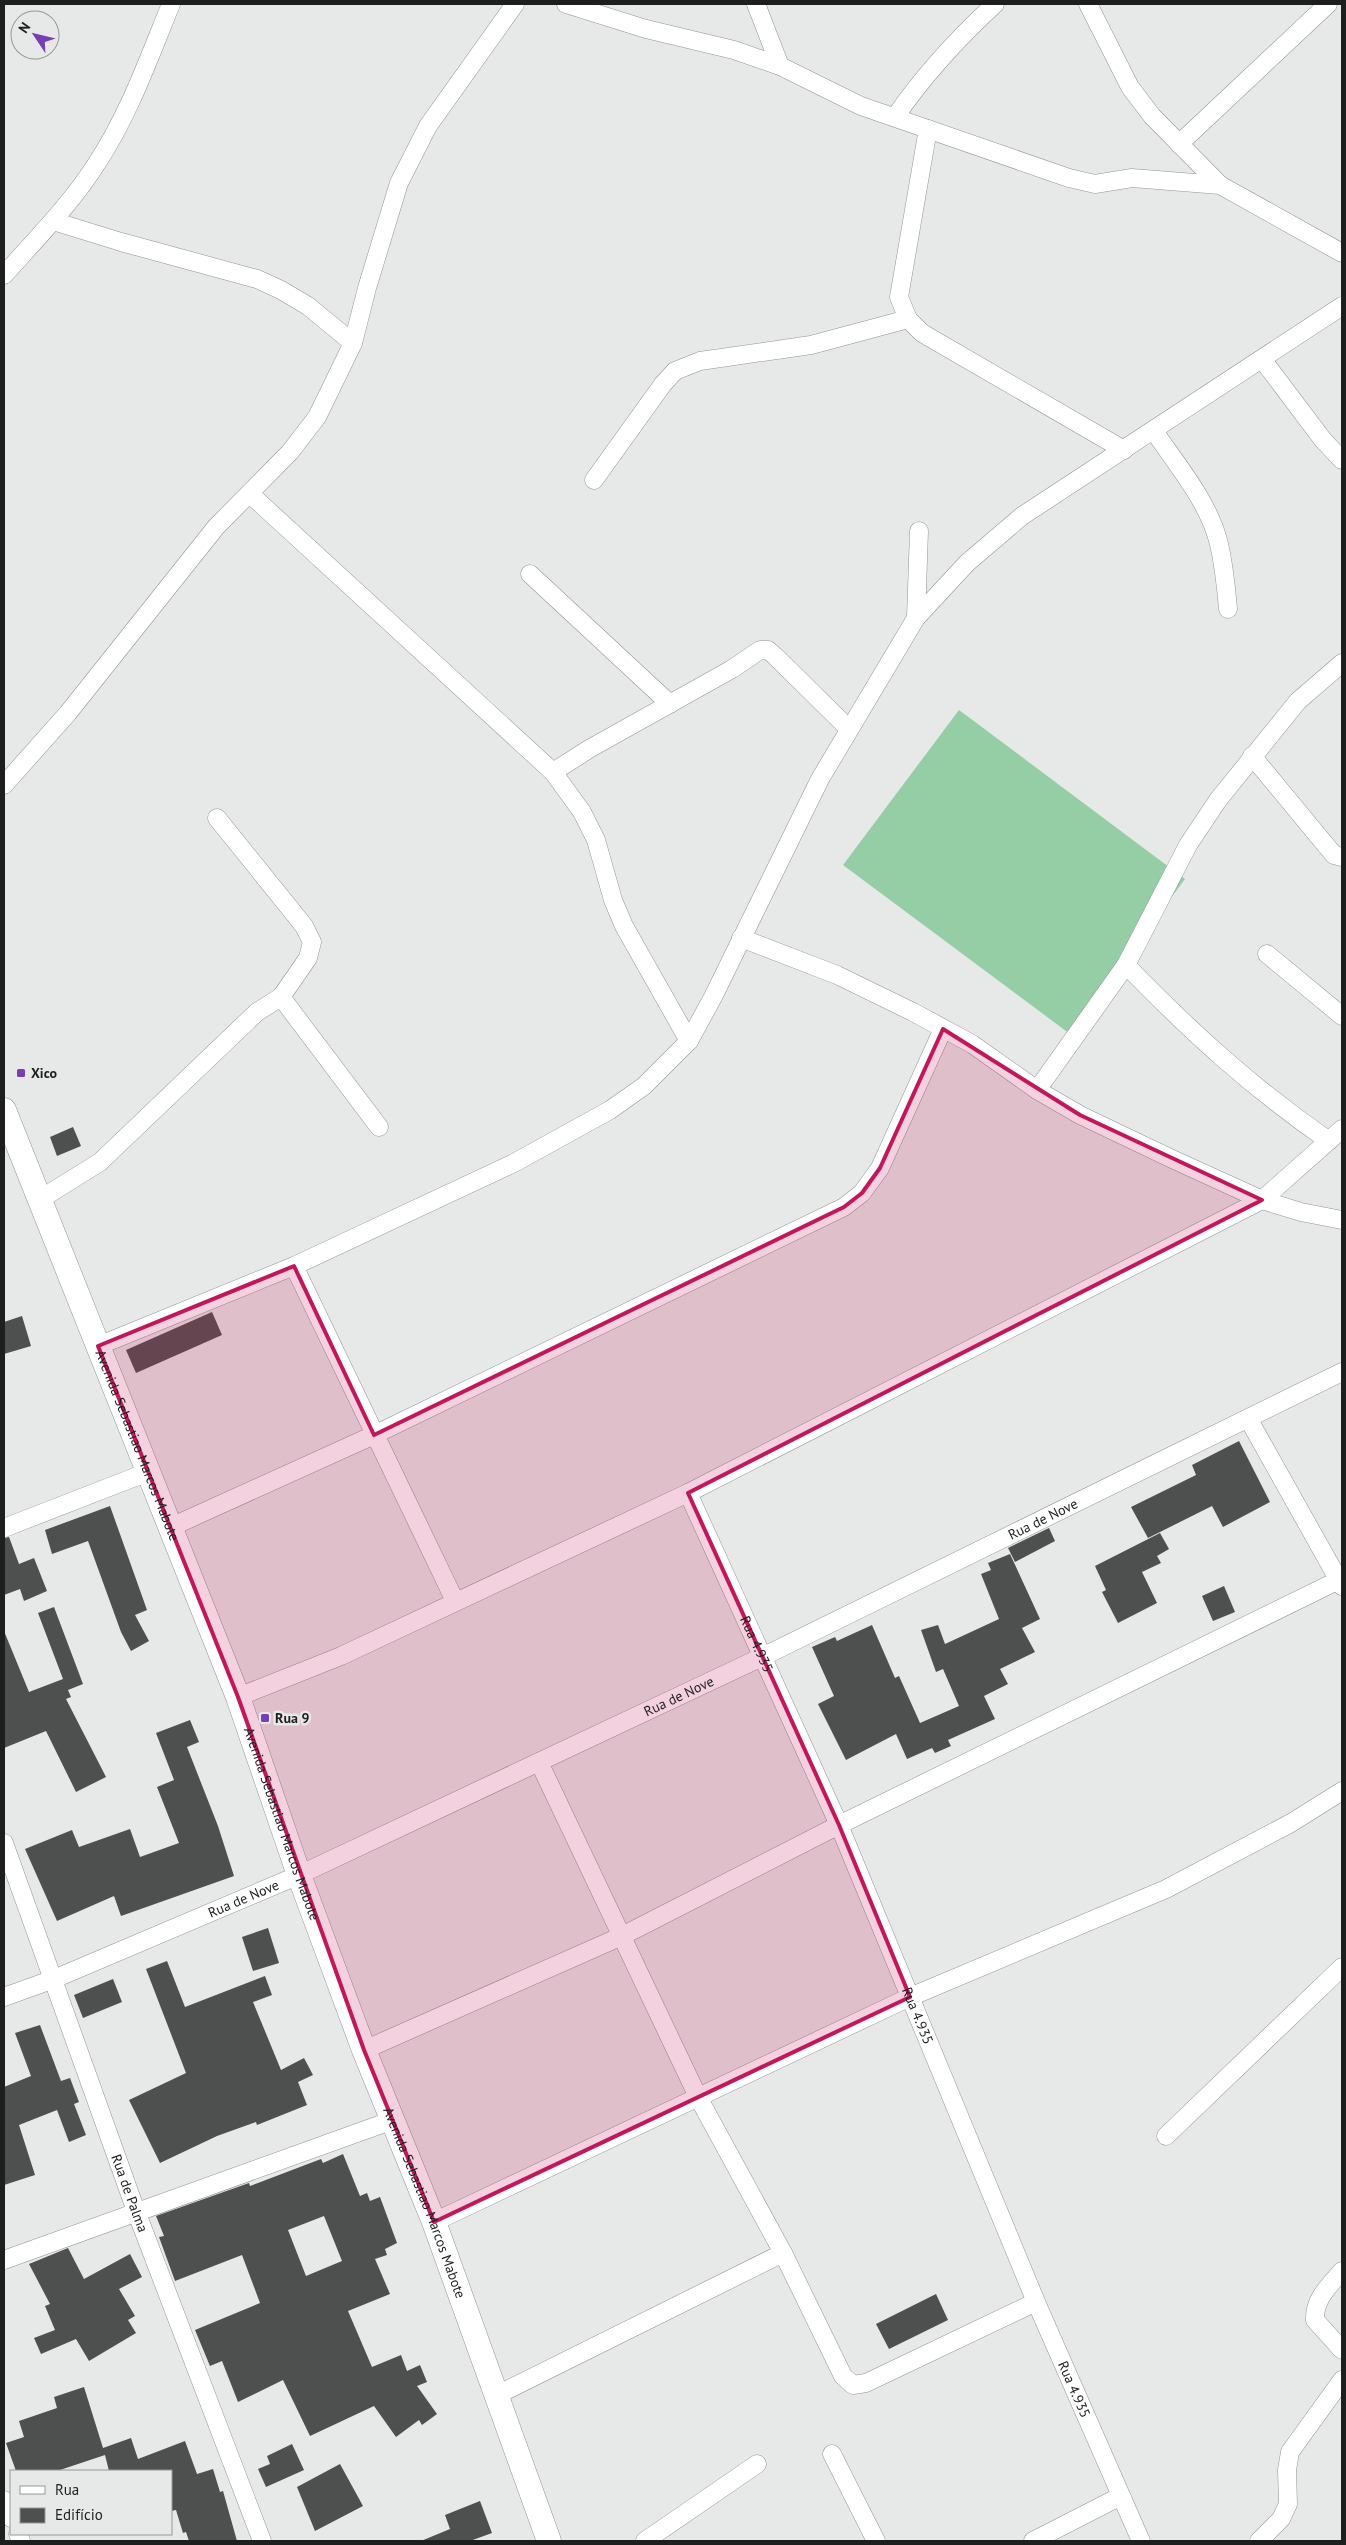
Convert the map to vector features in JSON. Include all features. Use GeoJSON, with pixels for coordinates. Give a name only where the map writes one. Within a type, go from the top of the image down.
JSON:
{"type":"FeatureCollection","features":[{"type":"Feature","properties":{"kind":"main road","name":"Avenida Sebastiao Marcos Mabote"},"geometry":{"type":"LineString","coordinates":[[4,1110],[238,1697],[299,1875],[364,2050],[434,2222],[496,2395],[544,2540]]}},
{"type":"Feature","properties":{"kind":"street"},"geometry":{"type":"LineString","coordinates":[[4,275],[53,221],[97,164],[142,78],[171,4]]}},
{"type":"Feature","properties":{"kind":"street"},"geometry":{"type":"LineString","coordinates":[[4,785],[68,713],[231,509],[250,494],[290,452],[317,417],[353,343],[367,288],[399,183],[428,126],[515,4]]}},
{"type":"Feature","properties":{"kind":"street"},"geometry":{"type":"LineString","coordinates":[[566,4],[646,29],[734,50],[780,66],[861,106],[1078,180],[1095,184],[1132,178],[1220,185]]}},
{"type":"Feature","properties":{"kind":"street"},"geometry":{"type":"LineString","coordinates":[[756,4],[780,66]]}},
{"type":"Feature","properties":{"kind":"street"},"geometry":{"type":"LineString","coordinates":[[895,117],[920,81],[944,54],[995,4]]}},
{"type":"Feature","properties":{"kind":"street"},"geometry":{"type":"LineString","coordinates":[[1088,4],[1130,87],[1152,116],[1220,185],[1342,253]]}},
{"type":"Feature","properties":{"kind":"street"},"geometry":{"type":"LineString","coordinates":[[1179,144],[1328,4]]}},
{"type":"Feature","properties":{"kind":"street"},"geometry":{"type":"LineString","coordinates":[[928,129],[899,297],[908,320],[922,333],[1124,450]]}},
{"type":"Feature","properties":{"kind":"street"},"geometry":{"type":"LineString","coordinates":[[53,221],[121,242],[257,279],[282,290],[308,306],[353,343]]}},
{"type":"Feature","properties":{"kind":"street"},"geometry":{"type":"LineString","coordinates":[[98,1346],[294,1266],[514,1163],[610,1110],[644,1086],[689,1041],[786,846],[849,729],[916,618],[967,563],[1022,516],[1342,306]]}},
{"type":"Feature","properties":{"kind":"street"},"geometry":{"type":"LineString","coordinates":[[594,480],[663,384],[675,371],[700,361],[811,345],[908,320]]}},
{"type":"Feature","properties":{"kind":"street"},"geometry":{"type":"LineString","coordinates":[[1262,359],[1323,440],[1342,460]]}},
{"type":"Feature","properties":{"kind":"street"},"geometry":{"type":"LineString","coordinates":[[1154,431],[1190,483],[1217,538],[1224,563],[1228,609]]}},
{"type":"Feature","properties":{"kind":"street"},"geometry":{"type":"LineString","coordinates":[[250,494],[553,772],[582,812],[596,840],[610,883],[613,900],[624,926],[689,1041]]}},
{"type":"Feature","properties":{"kind":"street"},"geometry":{"type":"LineString","coordinates":[[916,618],[918,531]]}},
{"type":"Feature","properties":{"kind":"street"},"geometry":{"type":"LineString","coordinates":[[530,574],[670,704]]}},
{"type":"Feature","properties":{"kind":"street"},"geometry":{"type":"LineString","coordinates":[[553,772],[589,749],[732,669],[760,650],[768,650],[849,729]]}},
{"type":"Feature","properties":{"kind":"street"},"geometry":{"type":"LineString","coordinates":[[1036,1090],[1126,965],[1188,845],[1218,800],[1298,701],[1342,663]]}},
{"type":"Feature","properties":{"kind":"street"},"geometry":{"type":"LineString","coordinates":[[1252,756],[1334,855],[1342,857]]}},
{"type":"Feature","properties":{"kind":"street"},"geometry":{"type":"LineString","coordinates":[[39,1200],[100,1162],[257,1012],[281,997],[308,958],[312,942],[304,926],[217,818]]}},
{"type":"Feature","properties":{"kind":"street"},"geometry":{"type":"LineString","coordinates":[[741,938],[837,975],[972,1044],[1036,1090],[1080,1115],[1262,1200],[1301,1212],[1342,1220]]}},
{"type":"Feature","properties":{"kind":"street"},"geometry":{"type":"LineString","coordinates":[[1267,954],[1342,1016]]}},
{"type":"Feature","properties":{"kind":"street"},"geometry":{"type":"LineString","coordinates":[[1126,965],[1183,1024],[1232,1068],[1284,1109],[1329,1140]]}},
{"type":"Feature","properties":{"kind":"street"},"geometry":{"type":"LineString","coordinates":[[281,997],[379,1127]]}},
{"type":"Feature","properties":{"kind":"street"},"geometry":{"type":"LineString","coordinates":[[171,1527],[374,1435],[844,1207],[862,1193],[880,1168],[943,1029]]}},
{"type":"Feature","properties":{"kind":"street"},"geometry":{"type":"LineString","coordinates":[[238,1697],[341,1656],[688,1494],[1262,1200],[1342,1129]]}},
{"type":"Feature","properties":{"kind":"street"},"geometry":{"type":"LineString","coordinates":[[294,1266],[456,1602]]}},
{"type":"Feature","properties":{"kind":"street","name":"Rua de Nove"},"geometry":{"type":"LineString","coordinates":[[4,1996],[54,1979],[299,1875],[764,1656],[1249,1420],[1342,1372]]}},
{"type":"Feature","properties":{"kind":"street"},"geometry":{"type":"LineString","coordinates":[[364,2050],[622,1936],[839,1825],[1341,1583],[1249,1420]]}},
{"type":"Feature","properties":{"kind":"street"},"geometry":{"type":"LineString","coordinates":[[4,1528],[148,1472]]}},
{"type":"Feature","properties":{"kind":"street","name":"Rua 4.935"},"geometry":{"type":"LineString","coordinates":[[688,1494],[764,1656],[839,1825],[1036,2302],[1098,2438],[1141,2541]]}},
{"type":"Feature","properties":{"kind":"street"},"geometry":{"type":"LineString","coordinates":[[539,1762],[698,2097],[783,2253],[843,2376],[853,2386],[866,2383],[908,2365],[1036,2302]]}},
{"type":"Feature","properties":{"kind":"street"},"geometry":{"type":"LineString","coordinates":[[434,2222],[910,1997],[1166,1889],[1290,1822],[1342,1791]]}},
{"type":"Feature","properties":{"kind":"street","name":"Rua de Palma"},"geometry":{"type":"LineString","coordinates":[[4,1843],[136,2211],[262,2541]]}},
{"type":"Feature","properties":{"kind":"street"},"geometry":{"type":"LineString","coordinates":[[1166,2136],[1342,1967]]}},
{"type":"Feature","properties":{"kind":"street"},"geometry":{"type":"LineString","coordinates":[[4,2260],[393,2120]]}},
{"type":"Feature","properties":{"kind":"street"},"geometry":{"type":"LineString","coordinates":[[496,2395],[783,2253]]}},
{"type":"Feature","properties":{"kind":"street"},"geometry":{"type":"LineString","coordinates":[[1342,2271],[1322,2294],[1314,2308],[1315,2320],[1342,2350]]}},
{"type":"Feature","properties":{"kind":"street"},"geometry":{"type":"LineString","coordinates":[[1259,2541],[1282,2519],[1288,2504],[1287,2470],[1290,2452],[1342,2380]]}},
{"type":"Feature","properties":{"kind":"street"},"geometry":{"type":"LineString","coordinates":[[832,2454],[876,2541]]}},
{"type":"Feature","properties":{"kind":"street"},"geometry":{"type":"LineString","coordinates":[[645,2541],[757,2464]]}},
{"type":"Feature","properties":{"kind":"street"},"geometry":{"type":"LineString","coordinates":[[1033,2541],[1121,2496]]}},
{"type":"Feature","properties":{"kind":"highlighted area"},"geometry":{"type":"Polygon","coordinates":[[[943,1029],[1080,1115],[1262,1200],[688,1493],[839,1825],[910,1997],[434,2222],[364,2050],[238,1697],[98,1346],[294,1266],[374,1435],[844,1207],[862,1193],[880,1168],[943,1029]]]}},
{"type":"Feature","properties":{"kind":"green space"},"geometry":{"type":"Polygon","coordinates":[[[959,710],[1185,879],[1070,1034],[843,865],[959,710]]]}},
{"type":"Feature","properties":{"kind":"building"},"geometry":{"type":"Polygon","coordinates":[[[73,1127],[81,1146],[57,1156],[50,1137],[73,1127]]]}},
{"type":"Feature","properties":{"kind":"building"},"geometry":{"type":"Polygon","coordinates":[[[212,1312],[222,1335],[136,1373],[126,1350],[212,1312]]]}},
{"type":"Feature","properties":{"kind":"building"},"geometry":{"type":"Polygon","coordinates":[[[22,1316],[31,1346],[4,1354],[4,1322],[22,1316]]]}},
{"type":"Feature","properties":{"kind":"building"},"geometry":{"type":"Polygon","coordinates":[[[1239,1441],[1270,1502],[1223,1527],[1212,1506],[1148,1538],[1131,1507],[1196,1475],[1192,1465],[1239,1441]]]}},
{"type":"Feature","properties":{"kind":"building"},"geometry":{"type":"Polygon","coordinates":[[[110,1506],[147,1610],[135,1615],[149,1641],[131,1651],[121,1632],[88,1541],[52,1554],[45,1530],[110,1506]]]}},
{"type":"Feature","properties":{"kind":"building"},"geometry":{"type":"Polygon","coordinates":[[[1049,1528],[1055,1541],[1015,1562],[1008,1548],[1049,1528]]]}},
{"type":"Feature","properties":{"kind":"building"},"geometry":{"type":"Polygon","coordinates":[[[1160,1533],[1169,1549],[1157,1556],[1161,1563],[1142,1572],[1157,1603],[1118,1623],[1102,1592],[1106,1590],[1095,1566],[1160,1533]]]}},
{"type":"Feature","properties":{"kind":"building"},"geometry":{"type":"Polygon","coordinates":[[[9,1537],[19,1564],[34,1558],[47,1591],[24,1601],[20,1589],[4,1595],[4,1538],[9,1537]]]}},
{"type":"Feature","properties":{"kind":"building"},"geometry":{"type":"Polygon","coordinates":[[[1010,1554],[1040,1619],[1022,1628],[1035,1652],[1000,1669],[1008,1684],[984,1696],[995,1719],[948,1740],[951,1746],[935,1753],[932,1748],[907,1759],[896,1734],[846,1760],[818,1704],[834,1696],[812,1647],[835,1637],[837,1641],[872,1625],[895,1678],[899,1676],[920,1723],[959,1706],[943,1669],[936,1672],[921,1630],[938,1625],[945,1644],[999,1619],[981,1574],[991,1570],[988,1563],[1010,1554]]]}},
{"type":"Feature","properties":{"kind":"building"},"geometry":{"type":"Polygon","coordinates":[[[1224,1586],[1235,1612],[1213,1621],[1202,1596],[1224,1586]]]}},
{"type":"Feature","properties":{"kind":"building"},"geometry":{"type":"Polygon","coordinates":[[[54,1607],[83,1684],[68,1690],[71,1697],[66,1699],[106,1777],[76,1792],[46,1731],[4,1748],[4,1631],[29,1692],[63,1679],[38,1613],[54,1607]]]}},
{"type":"Feature","properties":{"kind":"building"},"geometry":{"type":"Polygon","coordinates":[[[190,1720],[199,1742],[187,1747],[218,1826],[234,1876],[121,1916],[114,1896],[57,1921],[25,1849],[72,1830],[79,1847],[130,1829],[140,1857],[179,1843],[157,1787],[174,1780],[156,1733],[190,1720]]]}},
{"type":"Feature","properties":{"kind":"building"},"geometry":{"type":"Polygon","coordinates":[[[268,1928],[279,1963],[253,1971],[242,1937],[268,1928]]]}},
{"type":"Feature","properties":{"kind":"building"},"geometry":{"type":"Polygon","coordinates":[[[167,1961],[185,2007],[265,1976],[272,1995],[253,2002],[281,2070],[304,2058],[313,2075],[298,2082],[307,2105],[257,2125],[256,2122],[217,2136],[160,2163],[129,2100],[186,2073],[146,1969],[167,1961]]]}},
{"type":"Feature","properties":{"kind":"building"},"geometry":{"type":"Polygon","coordinates":[[[113,1979],[122,2002],[83,2018],[74,1995],[113,1979]]]}},
{"type":"Feature","properties":{"kind":"building"},"geometry":{"type":"Polygon","coordinates":[[[40,2025],[61,2081],[70,2078],[79,2102],[74,2104],[86,2135],[69,2142],[57,2110],[19,2125],[35,2175],[4,2185],[4,2087],[31,2076],[15,2033],[40,2025]]]}},
{"type":"Feature","properties":{"kind":"building"},"geometry":{"type":"Polygon","coordinates":[[[343,2154],[360,2196],[367,2193],[370,2201],[380,2197],[397,2243],[385,2249],[387,2255],[375,2259],[390,2294],[348,2311],[372,2367],[401,2355],[407,2371],[420,2365],[427,2382],[417,2386],[437,2414],[422,2425],[419,2420],[396,2437],[374,2406],[310,2436],[283,2380],[238,2402],[222,2361],[210,2366],[195,2330],[260,2303],[242,2255],[175,2281],[159,2237],[164,2236],[156,2216],[249,2183],[250,2186],[321,2159],[323,2163],[343,2154]],[[324,2216],[288,2230],[306,2276],[342,2261],[324,2216]]]}},
{"type":"Feature","properties":{"kind":"building"},"geometry":{"type":"Polygon","coordinates":[[[68,2248],[84,2279],[130,2254],[142,2277],[119,2289],[135,2316],[128,2320],[136,2333],[89,2361],[76,2339],[41,2354],[34,2338],[55,2330],[45,2306],[50,2304],[29,2264],[68,2248]]]}},
{"type":"Feature","properties":{"kind":"building"},"geometry":{"type":"Polygon","coordinates":[[[936,2294],[948,2320],[889,2349],[876,2324],[936,2294]]]}},
{"type":"Feature","properties":{"kind":"building"},"geometry":{"type":"Polygon","coordinates":[[[84,2387],[103,2448],[131,2438],[138,2459],[185,2441],[197,2474],[213,2469],[220,2492],[223,2491],[237,2541],[189,2541],[186,2532],[183,2533],[176,2510],[172,2511],[172,2470],[109,2470],[105,2455],[60,2470],[16,2470],[6,2443],[24,2437],[19,2421],[57,2408],[54,2397],[84,2387]]]}},
{"type":"Feature","properties":{"kind":"building"},"geometry":{"type":"Polygon","coordinates":[[[292,2444],[304,2470],[266,2487],[258,2469],[270,2464],[267,2456],[292,2444]]]}},
{"type":"Feature","properties":{"kind":"building"},"geometry":{"type":"Polygon","coordinates":[[[340,2464],[363,2506],[315,2531],[297,2487],[340,2464]]]}},
{"type":"Feature","properties":{"kind":"building"},"geometry":{"type":"Polygon","coordinates":[[[480,2501],[492,2533],[470,2541],[421,2541],[450,2529],[445,2515],[480,2501]]]}},
{"type":"Feature","properties":{"kind":"place","name":"Xico"},"geometry":{"type":"Point","coordinates":[21,1073]}},
{"type":"Feature","properties":{"kind":"place","name":"Rua 9"},"geometry":{"type":"Point","coordinates":[265,1718]}}]}
